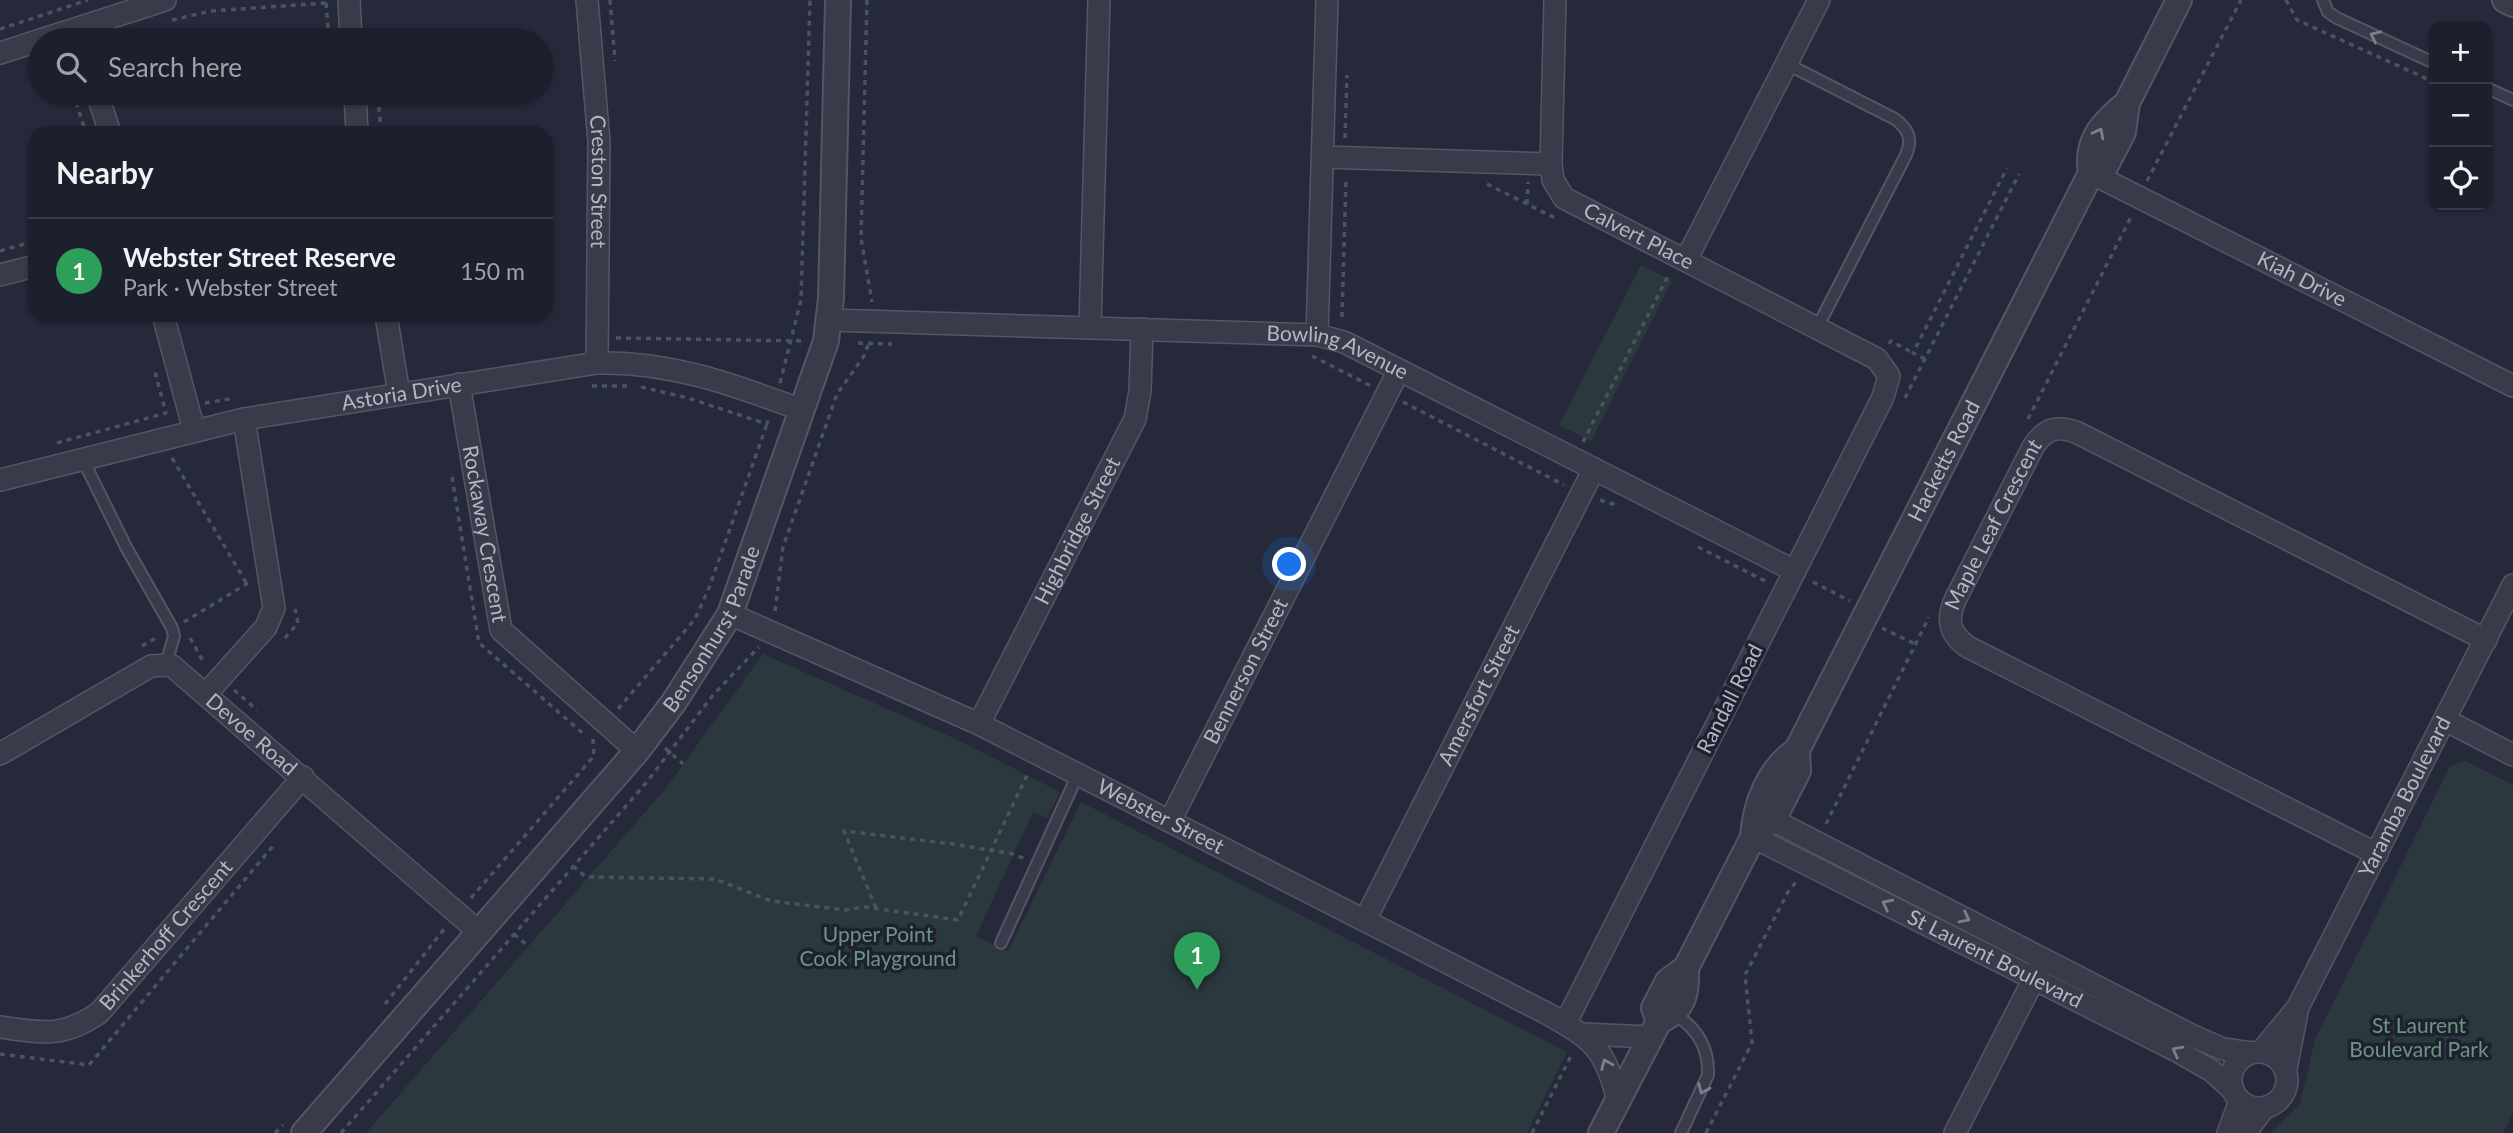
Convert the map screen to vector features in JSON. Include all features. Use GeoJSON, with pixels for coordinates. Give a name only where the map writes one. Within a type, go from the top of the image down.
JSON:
{"type":"FeatureCollection","features":[{"type":"Feature","properties":{"kind":"street"},"geometry":{"type":"LineString","coordinates":[[93,28],[165,0]]}},
{"type":"Feature","properties":{"kind":"street"},"geometry":{"type":"LineString","coordinates":[[349,0],[350,28]]}},
{"type":"Feature","properties":{"kind":"street","name":"Creston Street"},"geometry":{"type":"LineString","coordinates":[[587,0],[599,142],[596,353]]}},
{"type":"Feature","properties":{"kind":"street","name":"Bensonhurst Parade"},"geometry":{"type":"LineString","coordinates":[[294,1128],[479,932],[643,743],[712,646],[730,614],[828,330],[838,0]]}},
{"type":"Feature","properties":{"kind":"street"},"geometry":{"type":"LineString","coordinates":[[1090,327],[1099,0]]}},
{"type":"Feature","properties":{"kind":"street"},"geometry":{"type":"LineString","coordinates":[[1318,335],[1328,0]]}},
{"type":"Feature","properties":{"kind":"street","name":"Calvert Place"},"geometry":{"type":"LineString","coordinates":[[1555,0],[1551,163],[1553,180],[1564,198],[1877,359],[1889,373]]}},
{"type":"Feature","properties":{"kind":"street"},"geometry":{"type":"LineString","coordinates":[[1686,260],[1819,0]]}},
{"type":"Feature","properties":{"kind":"street","name":"Hacketts Road"},"geometry":{"type":"LineString","coordinates":[[1601,1133],[1662,1024],[1654,1008],[1668,981],[1686,968],[1764,816],[1780,761],[1797,750],[2091,173],[2088,155],[2105,122],[2127,103],[2179,0]]}},
{"type":"Feature","properties":{"kind":"street"},"geometry":{"type":"LineString","coordinates":[[2505,0],[2513,4]]}},
{"type":"Feature","properties":{"kind":"street"},"geometry":{"type":"LineString","coordinates":[[0,53],[28,46]]}},
{"type":"Feature","properties":{"kind":"street"},"geometry":{"type":"LineString","coordinates":[[101,105],[108,126]]}},
{"type":"Feature","properties":{"kind":"street"},"geometry":{"type":"LineString","coordinates":[[356,105],[357,126]]}},
{"type":"Feature","properties":{"kind":"street"},"geometry":{"type":"LineString","coordinates":[[1323,157],[1551,163]]}},
{"type":"Feature","properties":{"kind":"street","name":"Kiah Drive"},"geometry":{"type":"LineString","coordinates":[[2091,173],[2513,386]]}},
{"type":"Feature","properties":{"kind":"street"},"geometry":{"type":"LineString","coordinates":[[0,275],[28,268]]}},
{"type":"Feature","properties":{"kind":"street"},"geometry":{"type":"LineString","coordinates":[[165,322],[194,430]]}},
{"type":"Feature","properties":{"kind":"street"},"geometry":{"type":"LineString","coordinates":[[387,322],[399,394]]}},
{"type":"Feature","properties":{"kind":"street","name":"Bowling Avenue"},"geometry":{"type":"LineString","coordinates":[[828,330],[1090,327],[1318,335],[1344,342],[1795,571]]}},
{"type":"Feature","properties":{"kind":"street","name":"Highbridge Street"},"geometry":{"type":"LineString","coordinates":[[979,724],[1135,419],[1140,390],[1142,329]]}},
{"type":"Feature","properties":{"kind":"street","name":"Astoria Drive"},"geometry":{"type":"LineString","coordinates":[[0,480],[244,419],[459,384],[596,353],[686,371],[802,410]]}},
{"type":"Feature","properties":{"kind":"street","name":"Bennerson Street"},"geometry":{"type":"LineString","coordinates":[[1170,821],[1399,370]]}},
{"type":"Feature","properties":{"kind":"street","name":"Randall Road"},"geometry":{"type":"LineString","coordinates":[[1574,1029],[1785,591],[1888,388],[1889,373]]}},
{"type":"Feature","properties":{"kind":"street","name":"Rockaway Crescent"},"geometry":{"type":"LineString","coordinates":[[459,384],[501,630],[643,743]]}},
{"type":"Feature","properties":{"kind":"street"},"geometry":{"type":"LineString","coordinates":[[206,694],[266,627],[274,608],[244,419]]}},
{"type":"Feature","properties":{"kind":"street","name":"Maple Leaf Crescent"},"geometry":{"type":"LineString","coordinates":[[2377,854],[1968,647],[1956,638],[1950,626],[1950,612],[1955,598],[2033,447],[2043,433],[2061,428],[2078,433],[2486,640]]}},
{"type":"Feature","properties":{"kind":"street","name":"Amersfort Street"},"geometry":{"type":"LineString","coordinates":[[1365,920],[1594,469]]}},
{"type":"Feature","properties":{"kind":"street","name":"Yaramba Boulevard"},"geometry":{"type":"LineString","coordinates":[[2256,1053],[2298,1007],[2513,585]]}},
{"type":"Feature","properties":{"kind":"street","name":"Webster Street"},"geometry":{"type":"LineString","coordinates":[[730,614],[979,724],[1574,1029],[1601,1051],[1618,1100]]}},
{"type":"Feature","properties":{"kind":"street"},"geometry":{"type":"LineString","coordinates":[[0,754],[150,666],[166,664]]}},
{"type":"Feature","properties":{"kind":"street","name":"Devoe Road"},"geometry":{"type":"LineString","coordinates":[[166,664],[182,673],[479,932]]}},
{"type":"Feature","properties":{"kind":"street"},"geometry":{"type":"LineString","coordinates":[[2445,720],[2513,755]]}},
{"type":"Feature","properties":{"kind":"street","name":"Brinkerhoff Crescent"},"geometry":{"type":"LineString","coordinates":[[0,1027],[45,1033],[67,1031],[99,1013],[303,778]]}},
{"type":"Feature","properties":{"kind":"street","name":"St Laurent Boulevard"},"geometry":{"type":"LineString","coordinates":[[1764,816],[2208,1043],[2256,1053]]}},
{"type":"Feature","properties":{"kind":"street","name":"St Laurent Boulevard"},"geometry":{"type":"LineString","coordinates":[[1753,836],[2200,1064],[2236,1095]]}},
{"type":"Feature","properties":{"kind":"street"},"geometry":{"type":"LineString","coordinates":[[1955,1133],[2045,958]]}},
{"type":"Feature","properties":{"kind":"street","name":"Yaramba Boulevard"},"geometry":{"type":"LineString","coordinates":[[2286,1069],[2298,1007]]}},
{"type":"Feature","properties":{"kind":"street","name":"Webster Street"},"geometry":{"type":"LineString","coordinates":[[1574,1029],[1662,1024]]}},
{"type":"Feature","properties":{"kind":"street"},"geometry":{"type":"LineString","coordinates":[[2228,1133],[2236,1095],[2232,1072],[2236,1064],[2256,1053],[2276,1057],[2286,1069],[2288,1078],[2284,1094],[2279,1101],[2264,1108],[2255,1108],[2236,1095]]}},
{"type":"Feature","properties":{"kind":"street"},"geometry":{"type":"LineString","coordinates":[[2245,1133],[2264,1108]]}},
{"type":"Feature","properties":{"kind":"lane"},"geometry":{"type":"LineString","coordinates":[[2323,0],[2328,12],[2337,18],[2429,61]]}},
{"type":"Feature","properties":{"kind":"lane"},"geometry":{"type":"LineString","coordinates":[[1787,64],[1895,119],[1908,132],[1910,140],[1906,155],[1817,328]]}},
{"type":"Feature","properties":{"kind":"lane"},"geometry":{"type":"LineString","coordinates":[[2492,90],[2513,100]]}},
{"type":"Feature","properties":{"kind":"lane"},"geometry":{"type":"LineString","coordinates":[[82,458],[126,547],[173,628],[174,636],[166,664]]}},
{"type":"Feature","properties":{"kind":"lane"},"geometry":{"type":"LineString","coordinates":[[1001,943],[1078,774]]}},
{"type":"Feature","properties":{"kind":"lane"},"geometry":{"type":"LineString","coordinates":[[1662,1024],[1692,1026],[1703,1041],[1708,1067],[1708,1075],[1681,1133]]}},
{"type":"Feature","properties":{"kind":"path"},"geometry":{"type":"LineString","coordinates":[[0,29],[88,0]]}},
{"type":"Feature","properties":{"kind":"path"},"geometry":{"type":"LineString","coordinates":[[867,0],[861,238],[873,293]]}},
{"type":"Feature","properties":{"kind":"path"},"geometry":{"type":"LineString","coordinates":[[2286,0],[2297,20],[2429,80]]}},
{"type":"Feature","properties":{"kind":"path"},"geometry":{"type":"LineString","coordinates":[[167,21],[211,11],[326,1],[328,28]]}},
{"type":"Feature","properties":{"kind":"path"},"geometry":{"type":"LineString","coordinates":[[77,105],[84,126]]}},
{"type":"Feature","properties":{"kind":"path"},"geometry":{"type":"LineString","coordinates":[[378,105],[380,126]]}},
{"type":"Feature","properties":{"kind":"path"},"geometry":{"type":"LineString","coordinates":[[1925,359],[1913,353],[2007,168]]}},
{"type":"Feature","properties":{"kind":"path"},"geometry":{"type":"LineString","coordinates":[[1342,317],[1344,178],[1358,179]]}},
{"type":"Feature","properties":{"kind":"path"},"geometry":{"type":"LineString","coordinates":[[1484,182],[1563,222]]}},
{"type":"Feature","properties":{"kind":"path"},"geometry":{"type":"LineString","coordinates":[[0,251],[28,243]]}},
{"type":"Feature","properties":{"kind":"path"},"geometry":{"type":"LineString","coordinates":[[1658,271],[1680,282]]}},
{"type":"Feature","properties":{"kind":"path"},"geometry":{"type":"LineString","coordinates":[[1574,459],[1668,276]]}},
{"type":"Feature","properties":{"kind":"path"},"geometry":{"type":"LineString","coordinates":[[596,353],[640,337],[828,330],[896,344]]}},
{"type":"Feature","properties":{"kind":"path"},"geometry":{"type":"LineString","coordinates":[[1310,355],[1581,494],[1625,510]]}},
{"type":"Feature","properties":{"kind":"path"},"geometry":{"type":"LineString","coordinates":[[778,604],[783,547],[837,394],[864,356]]}},
{"type":"Feature","properties":{"kind":"path"},"geometry":{"type":"LineString","coordinates":[[153,364],[166,413]]}},
{"type":"Feature","properties":{"kind":"path"},"geometry":{"type":"LineString","coordinates":[[51,444],[187,407],[249,396]]}},
{"type":"Feature","properties":{"kind":"path"},"geometry":{"type":"LineString","coordinates":[[376,1014],[458,914],[594,757],[592,741],[695,619],[767,424]]}},
{"type":"Feature","properties":{"kind":"path"},"geometry":{"type":"LineString","coordinates":[[171,457],[248,585]]}},
{"type":"Feature","properties":{"kind":"path"},"geometry":{"type":"LineString","coordinates":[[1556,496],[1562,484]]}},
{"type":"Feature","properties":{"kind":"path"},"geometry":{"type":"LineString","coordinates":[[1696,546],[1785,591]]}},
{"type":"Feature","properties":{"kind":"path"},"geometry":{"type":"LineString","coordinates":[[246,572],[248,585]]}},
{"type":"Feature","properties":{"kind":"path"},"geometry":{"type":"LineString","coordinates":[[181,624],[248,585]]}},
{"type":"Feature","properties":{"kind":"path"},"geometry":{"type":"LineString","coordinates":[[775,610],[787,615]]}},
{"type":"Feature","properties":{"kind":"path"},"geometry":{"type":"LineString","coordinates":[[341,1133],[670,753],[713,695],[758,649]]}},
{"type":"Feature","properties":{"kind":"path"},"geometry":{"type":"LineString","coordinates":[[609,699],[612,716]]}},
{"type":"Feature","properties":{"kind":"path"},"geometry":{"type":"LineString","coordinates":[[643,743],[670,753],[683,764]]}},
{"type":"Feature","properties":{"kind":"path"},"geometry":{"type":"LineString","coordinates":[[573,866],[586,877],[715,879],[771,901],[845,911],[859,906],[958,920],[1028,773]]}},
{"type":"Feature","properties":{"kind":"path"},"geometry":{"type":"LineString","coordinates":[[876,908],[844,831],[1013,854],[1038,865]]}},
{"type":"Feature","properties":{"kind":"path"},"geometry":{"type":"LineString","coordinates":[[275,1133],[294,1128]]}},
{"type":"Feature","properties":{"kind":"green space"},"geometry":{"type":"Polygon","coordinates":[[[1641,265],[1672,281],[1591,441],[1559,425],[1641,265]]]}},
{"type":"Feature","properties":{"kind":"green space","name":"Upper Point Cook Playground"},"geometry":{"type":"Polygon","coordinates":[[[763,654],[958,740],[1060,792],[1047,818],[1033,812],[976,936],[1008,951],[1081,802],[1567,1052],[1527,1133],[366,1133],[666,788],[763,654]]]}},
{"type":"Feature","properties":{"kind":"green space","name":"St Laurent Boulevard Park"},"geometry":{"type":"Polygon","coordinates":[[[2465,761],[2513,785],[2513,1113],[2503,1133],[2270,1133],[2300,1104],[2315,1040],[2450,766],[2465,761]]]}},
{"type":"Feature","properties":{"kind":"place","name":"Webster Street Reserve"},"geometry":{"type":"Point","coordinates":[1197,990]}}]}
